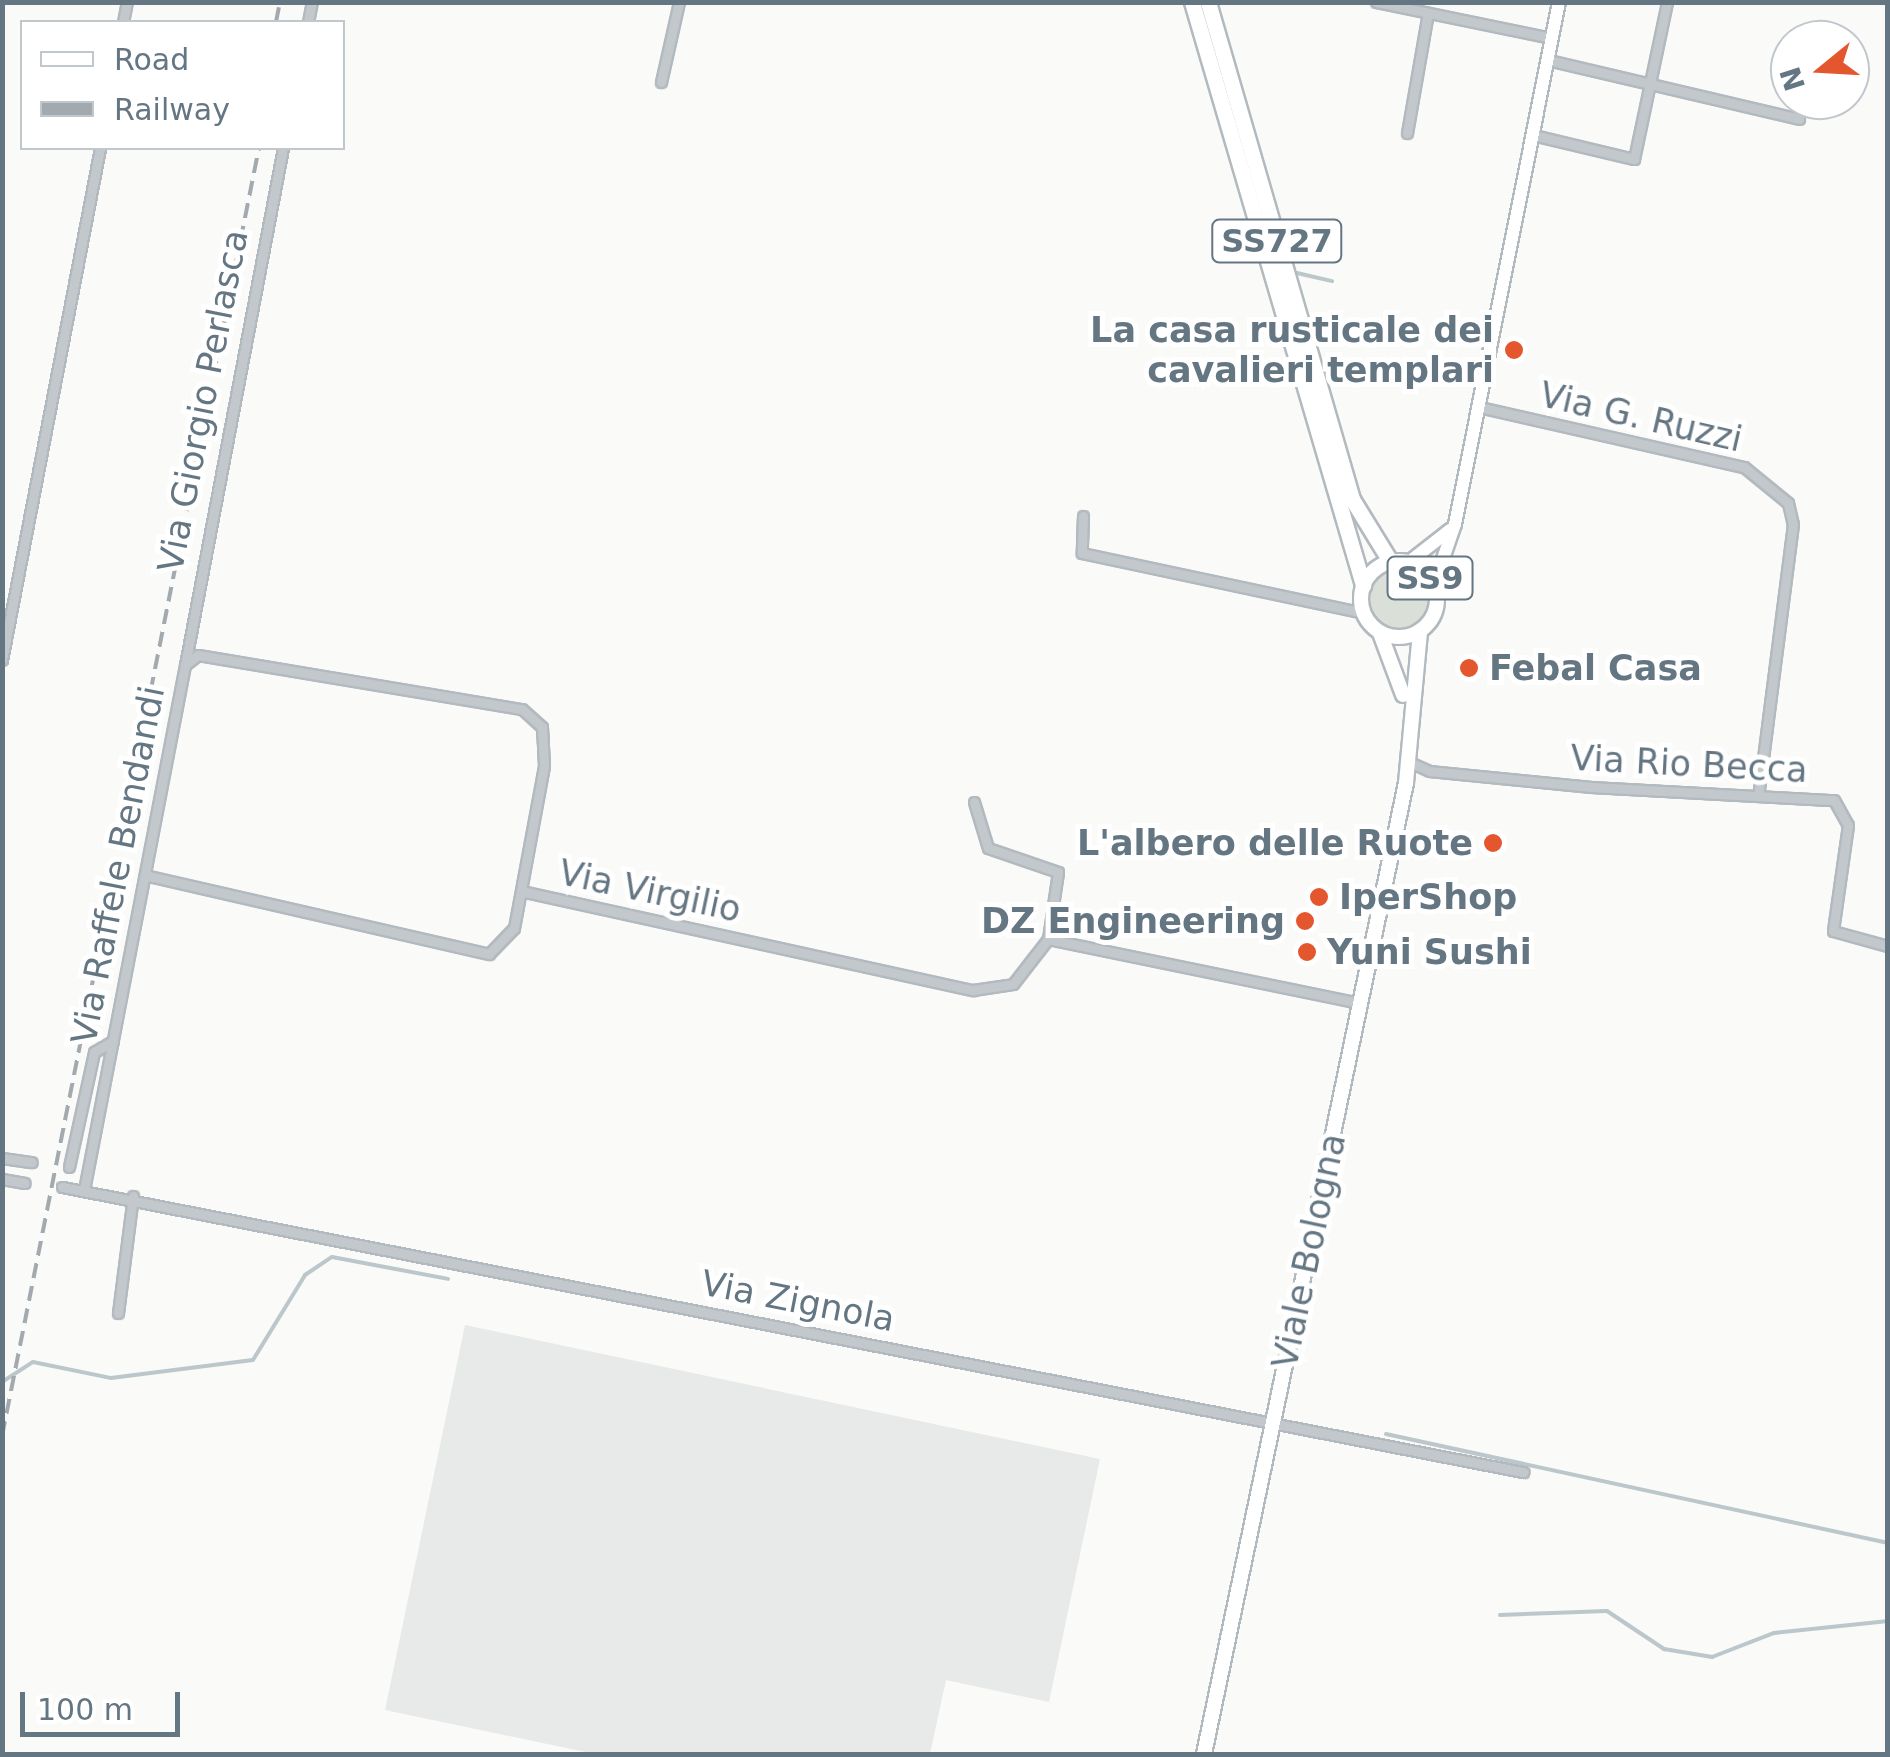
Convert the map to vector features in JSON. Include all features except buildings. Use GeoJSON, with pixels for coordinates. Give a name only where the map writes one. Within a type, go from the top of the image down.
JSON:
{"type":"FeatureCollection","features":[{"type":"Feature","properties":{"kind":"highway","name":"SS727"},"geometry":{"type":"LineString","coordinates":[[1192,2],[1364,585]]}},
{"type":"Feature","properties":{"kind":"highway","name":"SS727"},"geometry":{"type":"LineString","coordinates":[[1208,2],[1352,499],[1390,562]]}},
{"type":"Feature","properties":{"kind":"main road"},"geometry":{"type":"LineString","coordinates":[[1434,584],[1455,524],[1559,2]]}},
{"type":"Feature","properties":{"kind":"main road"},"geometry":{"type":"LineString","coordinates":[[1409,562],[1455,524]]}},
{"type":"Feature","properties":{"kind":"main road","name":"SS9"},"geometry":{"type":"LineString","coordinates":[[1390,562],[1409,562],[1434,584],[1436,610],[1420,631],[1380,632],[1364,613],[1364,585],[1390,562]]}},
{"type":"Feature","properties":{"kind":"main road"},"geometry":{"type":"LineString","coordinates":[[1408,754],[1420,631]]}},
{"type":"Feature","properties":{"kind":"main road"},"geometry":{"type":"LineString","coordinates":[[1380,632],[1401,675],[1408,754]]}},
{"type":"Feature","properties":{"kind":"main road","name":"Viale Bologna"},"geometry":{"type":"LineString","coordinates":[[1204,1754],[1361,1003],[1408,754]]}},
{"type":"Feature","properties":{"kind":"street"},"geometry":{"type":"LineString","coordinates":[[661,82],[678,2]]}},
{"type":"Feature","properties":{"kind":"street"},"geometry":{"type":"LineString","coordinates":[[1376,2],[1552,38]]}},
{"type":"Feature","properties":{"kind":"street"},"geometry":{"type":"LineString","coordinates":[[1533,136],[1634,159],[1668,2]]}},
{"type":"Feature","properties":{"kind":"street"},"geometry":{"type":"LineString","coordinates":[[1407,133],[1428,13]]}},
{"type":"Feature","properties":{"kind":"street"},"geometry":{"type":"LineString","coordinates":[[1548,60],[1770,112]]}},
{"type":"Feature","properties":{"kind":"street"},"geometry":{"type":"LineString","coordinates":[[2,660],[100,150]]}},
{"type":"Feature","properties":{"kind":"street","name":"Via Giorgio Perlasca"},"geometry":{"type":"LineString","coordinates":[[185,665],[282,150]]}},
{"type":"Feature","properties":{"kind":"street","name":"Via G. Ruzzi"},"geometry":{"type":"LineString","coordinates":[[1479,407],[1744,467],[1788,503],[1794,524],[1759,790]]}},
{"type":"Feature","properties":{"kind":"street"},"geometry":{"type":"LineString","coordinates":[[1083,516],[1082,553],[1364,613]]}},
{"type":"Feature","properties":{"kind":"street","name":"Via Raffele Bendandi"},"geometry":{"type":"LineString","coordinates":[[84,1190],[185,665],[198,655],[522,710],[542,727],[544,766],[521,891]]}},
{"type":"Feature","properties":{"kind":"street","name":"Via Rio Becca"},"geometry":{"type":"LineString","coordinates":[[1408,754],[1429,772],[1591,787],[1759,790],[1834,800],[1844,810],[1833,931],[1888,946]]}},
{"type":"Feature","properties":{"kind":"street"},"geometry":{"type":"LineString","coordinates":[[974,802],[988,848],[1058,872],[1048,939],[1361,1003]]}},
{"type":"Feature","properties":{"kind":"street","name":"Via Virgilio"},"geometry":{"type":"LineString","coordinates":[[145,875],[489,954],[514,928],[521,891],[973,990],[1012,984],[1048,939]]}},
{"type":"Feature","properties":{"kind":"street"},"geometry":{"type":"LineString","coordinates":[[69,1167],[94,1052],[113,1040]]}},
{"type":"Feature","properties":{"kind":"street"},"geometry":{"type":"LineString","coordinates":[[2,1158],[32,1162]]}},
{"type":"Feature","properties":{"kind":"street"},"geometry":{"type":"LineString","coordinates":[[2,1179],[25,1182]]}},
{"type":"Feature","properties":{"kind":"street","name":"Via Zignola"},"geometry":{"type":"LineString","coordinates":[[62,1187],[133,1196],[1523,1472]]}},
{"type":"Feature","properties":{"kind":"street"},"geometry":{"type":"LineString","coordinates":[[118,1314],[133,1196]]}},
{"type":"Feature","properties":{"kind":"shaded area"},"geometry":{"type":"Polygon","coordinates":[[[1399,568],[1421,577],[1430,599],[1421,621],[1399,630],[1377,621],[1368,599],[1377,577],[1399,568]]]}},
{"type":"Feature","properties":{"kind":"shaded area"},"geometry":{"type":"Polygon","coordinates":[[[465,1325],[1100,1459],[1049,1702],[946,1680],[930,1754],[595,1754],[385,1710],[465,1325]]]}},
{"type":"Feature","properties":{"kind":"waterway"},"geometry":{"type":"LineString","coordinates":[[1297,273],[1332,281]]}},
{"type":"Feature","properties":{"kind":"waterway"},"geometry":{"type":"LineString","coordinates":[[2,1382],[33,1362],[111,1378],[253,1360],[305,1275],[332,1257],[448,1279]]}},
{"type":"Feature","properties":{"kind":"waterway"},"geometry":{"type":"LineString","coordinates":[[1386,1434],[1888,1543]]}},
{"type":"Feature","properties":{"kind":"waterway"},"geometry":{"type":"LineString","coordinates":[[1500,1615],[1607,1611],[1664,1649],[1712,1657],[1774,1633],[1888,1621]]}},
{"type":"Feature","properties":{"kind":"railway"},"geometry":{"type":"LineString","coordinates":[[276,20],[280,2]]}},
{"type":"Feature","properties":{"kind":"railway"},"geometry":{"type":"LineString","coordinates":[[2,1436],[259,150]]}},
{"type":"Feature","properties":{"kind":"place","name":"La casa rusticale dei cavalieri templari"},"geometry":{"type":"Point","coordinates":[1514,350]}},
{"type":"Feature","properties":{"kind":"place","name":"Febal Casa"},"geometry":{"type":"Point","coordinates":[1469,668]}},
{"type":"Feature","properties":{"kind":"place","name":"L'albero delle Ruote"},"geometry":{"type":"Point","coordinates":[1493,843]}},
{"type":"Feature","properties":{"kind":"place","name":"IperShop"},"geometry":{"type":"Point","coordinates":[1319,897]}},
{"type":"Feature","properties":{"kind":"place","name":"DZ Engineering"},"geometry":{"type":"Point","coordinates":[1305,921]}},
{"type":"Feature","properties":{"kind":"place","name":"Yuni Sushi"},"geometry":{"type":"Point","coordinates":[1307,952]}}]}
